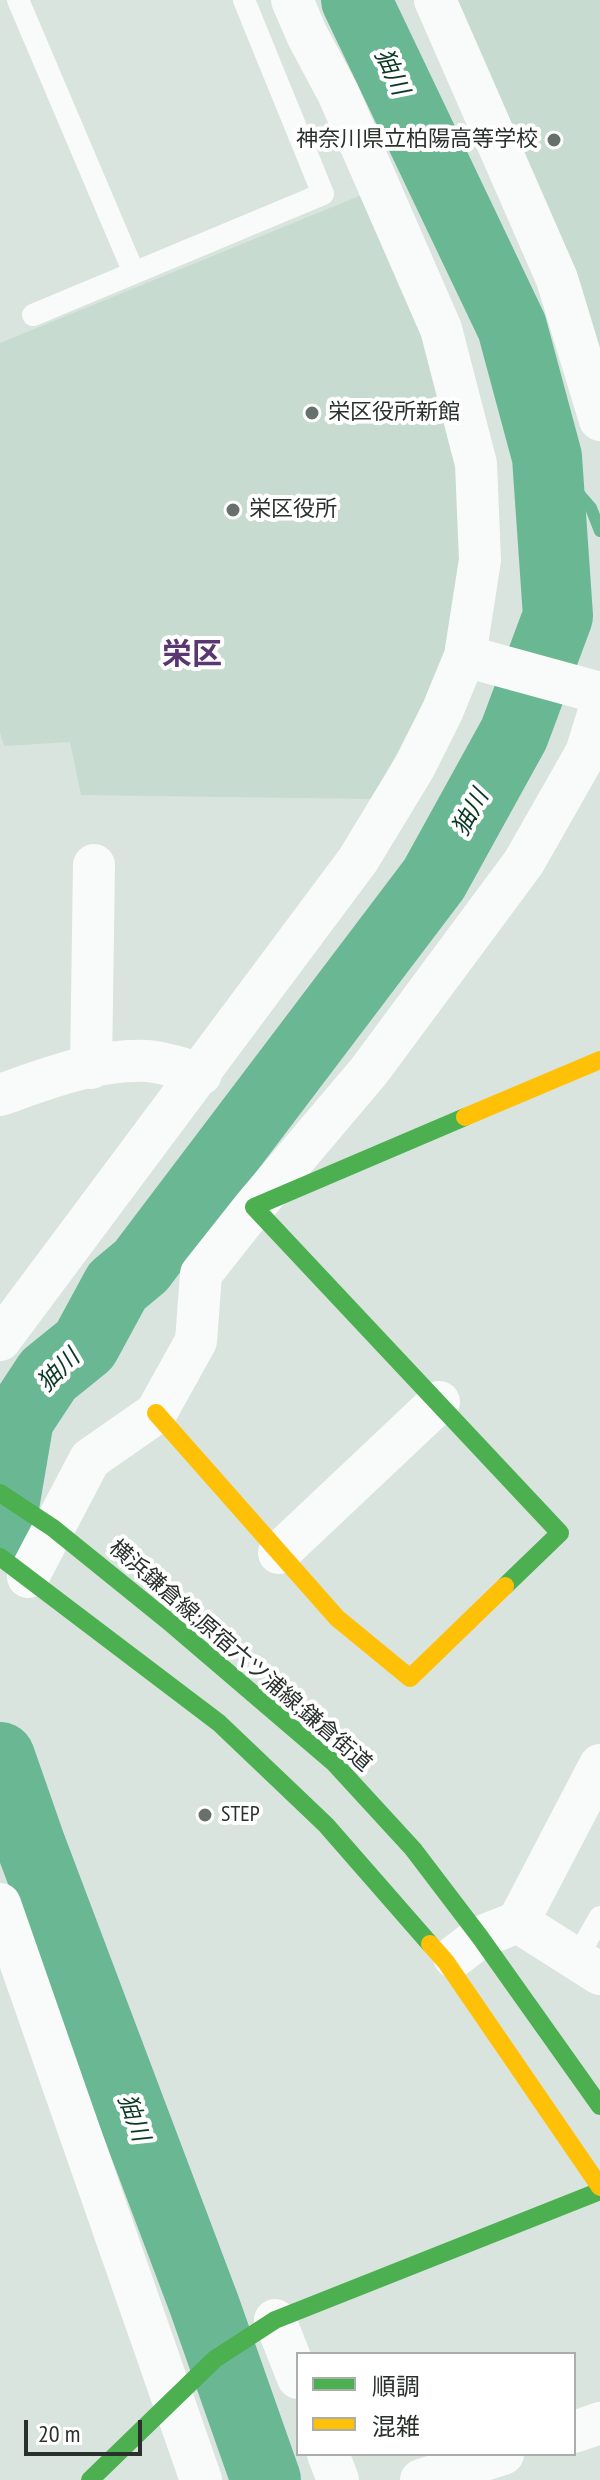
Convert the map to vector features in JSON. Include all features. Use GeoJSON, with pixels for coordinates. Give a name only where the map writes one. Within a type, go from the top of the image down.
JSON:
{"type":"FeatureCollection","features":[{"type":"Feature","properties":{"kind":"street"},"geometry":{"type":"LineString","coordinates":[[0,1340],[358,860],[415,766],[465,656],[480,560],[476,464],[445,344],[338,93],[292,0]]}},
{"type":"Feature","properties":{"kind":"street"},"geometry":{"type":"LineString","coordinates":[[435,0],[557,279],[600,420]]}},
{"type":"Feature","properties":{"kind":"street"},"geometry":{"type":"LineString","coordinates":[[465,656],[600,693]]}},
{"type":"Feature","properties":{"kind":"street"},"geometry":{"type":"LineString","coordinates":[[90,2480],[215,2359],[269,2324],[600,2189],[446,1962],[326,1825],[219,1723],[14,1567],[52,1527],[90,1459],[156,1413],[196,1341],[201,1274],[369,1071],[524,862],[586,753],[600,708]]}},
{"type":"Feature","properties":{"kind":"street"},"geometry":{"type":"LineString","coordinates":[[91,1068],[94,865]]}},
{"type":"Feature","properties":{"kind":"street"},"geometry":{"type":"LineString","coordinates":[[254,1207],[600,1060]]}},
{"type":"Feature","properties":{"kind":"street"},"geometry":{"type":"LineString","coordinates":[[0,1095],[71,1071],[147,1061],[201,1074]]}},
{"type":"Feature","properties":{"kind":"street"},"geometry":{"type":"LineString","coordinates":[[156,1413],[337,1618],[410,1678],[560,1533],[254,1207]]}},
{"type":"Feature","properties":{"kind":"street"},"geometry":{"type":"LineString","coordinates":[[279,1553],[439,1402]]}},
{"type":"Feature","properties":{"kind":"street","name":"横浜鎌倉線;原宿六ツ浦線;鎌倉街道"},"geometry":{"type":"LineString","coordinates":[[0,1493],[52,1527],[334,1763],[413,1849],[480,1937],[600,2106]]}},
{"type":"Feature","properties":{"kind":"street"},"geometry":{"type":"LineString","coordinates":[[446,1962],[480,1937],[518,1922],[600,1765]]}},
{"type":"Feature","properties":{"kind":"street"},"geometry":{"type":"LineString","coordinates":[[0,1904],[179,2392],[201,2480]]}},
{"type":"Feature","properties":{"kind":"street"},"geometry":{"type":"LineString","coordinates":[[518,1922],[588,1966]]}},
{"type":"Feature","properties":{"kind":"street"},"geometry":{"type":"LineString","coordinates":[[269,2324],[296,2374]]}},
{"type":"Feature","properties":{"kind":"street"},"geometry":{"type":"LineString","coordinates":[[576,2431],[600,2423]]}},
{"type":"Feature","properties":{"kind":"street"},"geometry":{"type":"LineString","coordinates":[[329,2456],[338,2480]]}},
{"type":"Feature","properties":{"kind":"street"},"geometry":{"type":"LineString","coordinates":[[421,2480],[497,2456]]}},
{"type":"Feature","properties":{"kind":"lane"},"geometry":{"type":"LineString","coordinates":[[18,0],[134,273]]}},
{"type":"Feature","properties":{"kind":"lane"},"geometry":{"type":"LineString","coordinates":[[33,315],[323,194],[244,0]]}},
{"type":"Feature","properties":{"kind":"lane"},"geometry":{"type":"LineString","coordinates":[[588,1966],[600,1917]]}},
{"type":"Feature","properties":{"kind":"shaded area","name":"神奈川県立柏陽高等学校"},"geometry":{"type":"Polygon","coordinates":[[[447,0],[600,0],[600,379],[447,0]]]}},
{"type":"Feature","properties":{"kind":"shaded area","name":"栄区役所"},"geometry":{"type":"Polygon","coordinates":[[[369,192],[428,333],[464,461],[460,632],[373,799],[81,795],[70,742],[4,746],[0,732],[0,343],[369,192]]]}},
{"type":"Feature","properties":{"kind":"waterway","name":"㹨川"},"geometry":{"type":"LineString","coordinates":[[0,1530],[19,1419],[48,1375],[85,1345],[117,1286],[141,1266],[434,879],[514,734],[558,616],[547,457],[512,327],[356,0]]}},
{"type":"Feature","properties":{"kind":"waterway"},"geometry":{"type":"LineString","coordinates":[[547,457],[591,508],[600,531]]}},
{"type":"Feature","properties":{"kind":"waterway","name":"㹨川"},"geometry":{"type":"LineString","coordinates":[[0,1757],[204,2304],[266,2480]]}},
{"type":"Feature","properties":{"kind":"traffic: fast"},"geometry":{"type":"LineString","coordinates":[[465,1117],[254,1207],[560,1533],[505,1586]]}},
{"type":"Feature","properties":{"kind":"traffic: fast"},"geometry":{"type":"LineString","coordinates":[[0,1493],[53,1528],[168,1621],[334,1763],[413,1849],[480,1937],[600,2106]]}},
{"type":"Feature","properties":{"kind":"traffic: fast"},"geometry":{"type":"LineString","coordinates":[[0,1557],[219,1723],[326,1825],[430,1944]]}},
{"type":"Feature","properties":{"kind":"traffic: fast"},"geometry":{"type":"LineString","coordinates":[[90,2480],[215,2359],[275,2320],[600,2191]]}},
{"type":"Feature","properties":{"kind":"traffic: slow"},"geometry":{"type":"LineString","coordinates":[[465,1117],[600,1060]]}},
{"type":"Feature","properties":{"kind":"traffic: slow"},"geometry":{"type":"LineString","coordinates":[[156,1413],[337,1618],[410,1678],[505,1586]]}},
{"type":"Feature","properties":{"kind":"traffic: slow"},"geometry":{"type":"LineString","coordinates":[[430,1944],[446,1962],[600,2187]]}},
{"type":"Feature","properties":{"kind":"place","name":"神奈川県立柏陽高等学校"},"geometry":{"type":"Point","coordinates":[554,140]}},
{"type":"Feature","properties":{"kind":"place","name":"栄区役所新館"},"geometry":{"type":"Point","coordinates":[312,413]}},
{"type":"Feature","properties":{"kind":"place","name":"栄区役所"},"geometry":{"type":"Point","coordinates":[233,510]}},
{"type":"Feature","properties":{"kind":"place","name":"STEP"},"geometry":{"type":"Point","coordinates":[205,1815]}},
{"type":"Feature","properties":{"kind":"district","name":"栄区"},"geometry":{"type":"Point","coordinates":[192,655]}}]}
